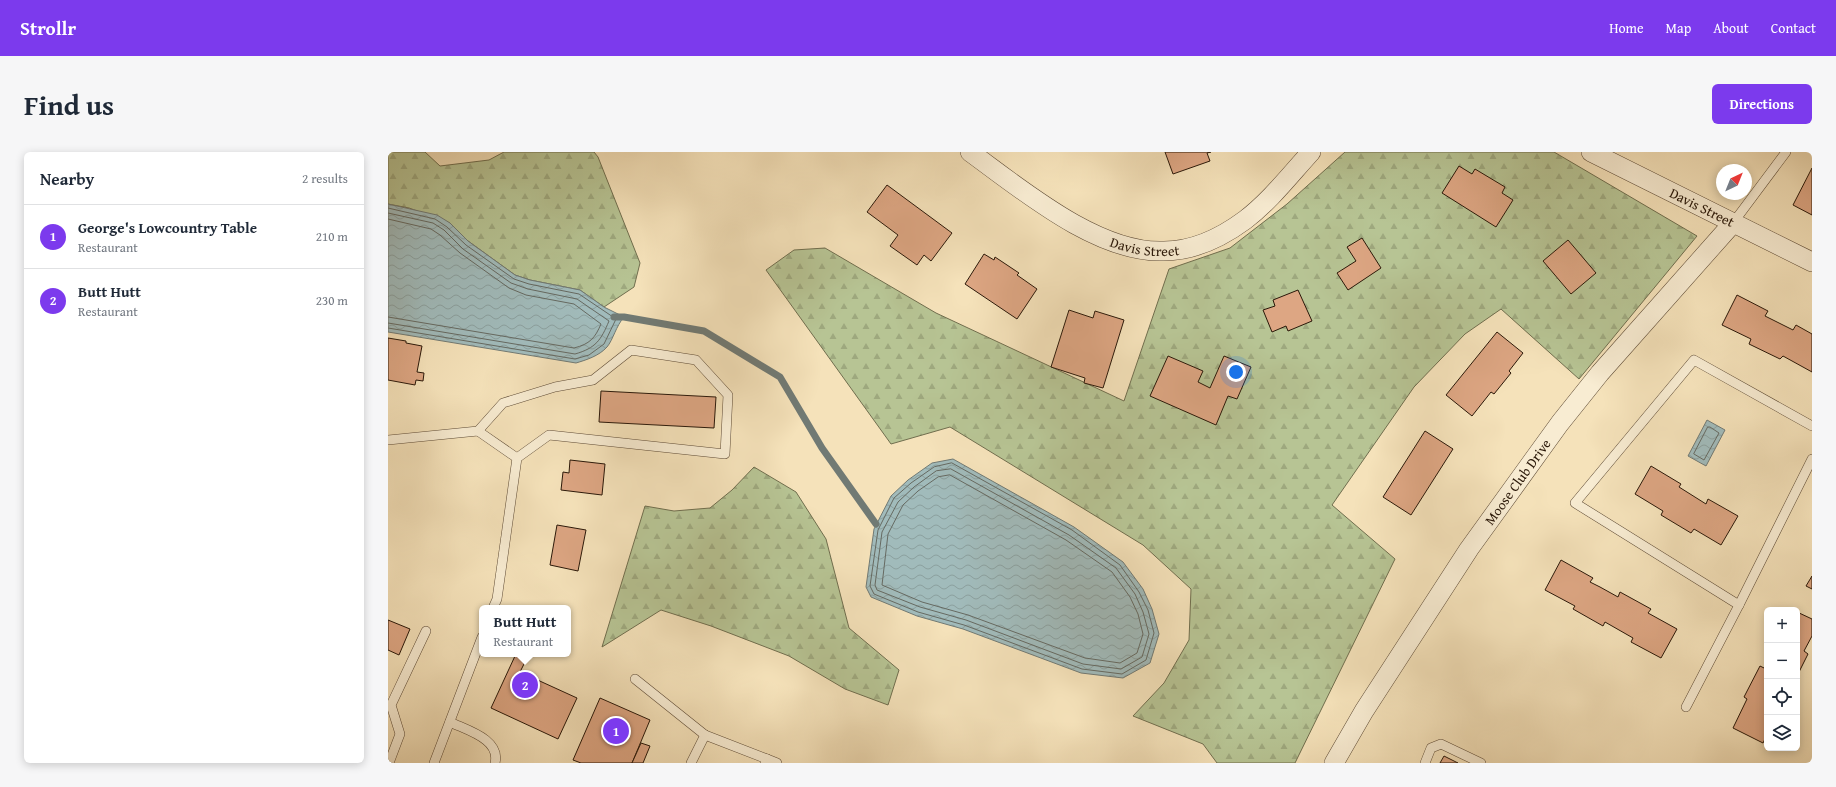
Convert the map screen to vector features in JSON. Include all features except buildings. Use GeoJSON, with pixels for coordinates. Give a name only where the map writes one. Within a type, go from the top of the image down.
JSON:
{"type":"FeatureCollection","features":[{"type":"Feature","properties":{"kind":"street","name":"Davis Street"},"geometry":{"type":"LineString","coordinates":[[970,152],[1060,216],[1083,229],[1128,247],[1164,252],[1178,250],[1210,241],[1230,230],[1263,205],[1311,152]]}},
{"type":"Feature","properties":{"kind":"street","name":"Davis Street"},"geometry":{"type":"LineString","coordinates":[[1591,152],[1812,262]]}},
{"type":"Feature","properties":{"kind":"street","name":"Moose Club Drive"},"geometry":{"type":"LineString","coordinates":[[1334,763],[1364,711],[1469,549],[1560,423],[1600,373],[1733,223]]}},
{"type":"Feature","properties":{"kind":"lane"},"geometry":{"type":"LineString","coordinates":[[1733,223],[1786,152]]}},
{"type":"Feature","properties":{"kind":"lane"},"geometry":{"type":"LineString","coordinates":[[478,431],[503,403],[555,387],[593,380],[631,350],[696,360],[728,395],[725,454],[550,435],[518,458],[497,599],[494,605]]}},
{"type":"Feature","properties":{"kind":"lane"},"geometry":{"type":"LineString","coordinates":[[1739,605],[1575,503],[1694,360],[1812,426]]}},
{"type":"Feature","properties":{"kind":"lane"},"geometry":{"type":"LineString","coordinates":[[388,440],[478,431],[518,458]]}},
{"type":"Feature","properties":{"kind":"lane"},"geometry":{"type":"LineString","coordinates":[[1686,707],[1812,459]]}},
{"type":"Feature","properties":{"kind":"lane"},"geometry":{"type":"LineString","coordinates":[[389,763],[400,734],[390,704],[426,631]]}},
{"type":"Feature","properties":{"kind":"lane"},"geometry":{"type":"LineString","coordinates":[[434,763],[479,645]]}},
{"type":"Feature","properties":{"kind":"lane"},"geometry":{"type":"LineString","coordinates":[[635,679],[705,735],[766,761],[777,763]]}},
{"type":"Feature","properties":{"kind":"lane"},"geometry":{"type":"LineString","coordinates":[[450,722],[487,740],[496,752],[495,763]]}},
{"type":"Feature","properties":{"kind":"lane"},"geometry":{"type":"LineString","coordinates":[[691,763],[705,735]]}},
{"type":"Feature","properties":{"kind":"lane"},"geometry":{"type":"LineString","coordinates":[[1424,763],[1431,748],[1441,744],[1480,763]]}},
{"type":"Feature","properties":{"kind":"green space"},"geometry":{"type":"Polygon","coordinates":[[[388,152],[425,152],[440,166],[489,160],[504,152],[594,152],[598,157],[640,263],[634,287],[604,307],[580,290],[530,280],[515,275],[468,241],[450,223],[409,208],[388,204],[388,152]]]}},
{"type":"Feature","properties":{"kind":"green space"},"geometry":{"type":"Polygon","coordinates":[[[1345,152],[1554,152],[1697,236],[1579,379],[1501,309],[1465,334],[1414,387],[1332,505],[1395,559],[1295,763],[1217,763],[1203,744],[1133,716],[1164,683],[1189,640],[1191,589],[1143,545],[950,427],[891,444],[766,270],[794,250],[825,248],[936,313],[1124,401],[1169,269],[1230,248],[1287,204],[1345,152]]]}},
{"type":"Feature","properties":{"kind":"green space"},"geometry":{"type":"Polygon","coordinates":[[[754,467],[796,492],[826,539],[849,628],[899,670],[888,705],[845,689],[789,656],[711,626],[661,610],[602,647],[645,506],[674,511],[710,508],[732,490],[754,467]]]}},
{"type":"Feature","properties":{"kind":"water"},"geometry":{"type":"Polygon","coordinates":[[[388,204],[437,215],[450,223],[468,241],[515,275],[530,280],[580,290],[604,307],[624,317],[604,350],[588,359],[576,363],[388,332],[388,204]]]}},
{"type":"Feature","properties":{"kind":"water"},"geometry":{"type":"Polygon","coordinates":[[[1707,420],[1725,430],[1706,466],[1688,456],[1707,420]]]}},
{"type":"Feature","properties":{"kind":"water"},"geometry":{"type":"Polygon","coordinates":[[[953,459],[1074,527],[1123,562],[1143,589],[1152,609],[1159,634],[1150,663],[1123,678],[1081,673],[963,629],[917,616],[871,597],[866,587],[874,529],[891,496],[908,480],[932,463],[953,459]]]}},
{"type":"Feature","properties":{"kind":"waterway"},"geometry":{"type":"LineString","coordinates":[[614,317],[624,317],[704,331],[780,377],[822,448],[876,524]]}},
{"type":"Feature","properties":{"kind":"place","name":"Butt Hutt"},"geometry":{"type":"Point","coordinates":[525,685]}},
{"type":"Feature","properties":{"kind":"place","name":"George's Lowcountry Table"},"geometry":{"type":"Point","coordinates":[616,731]}}]}
